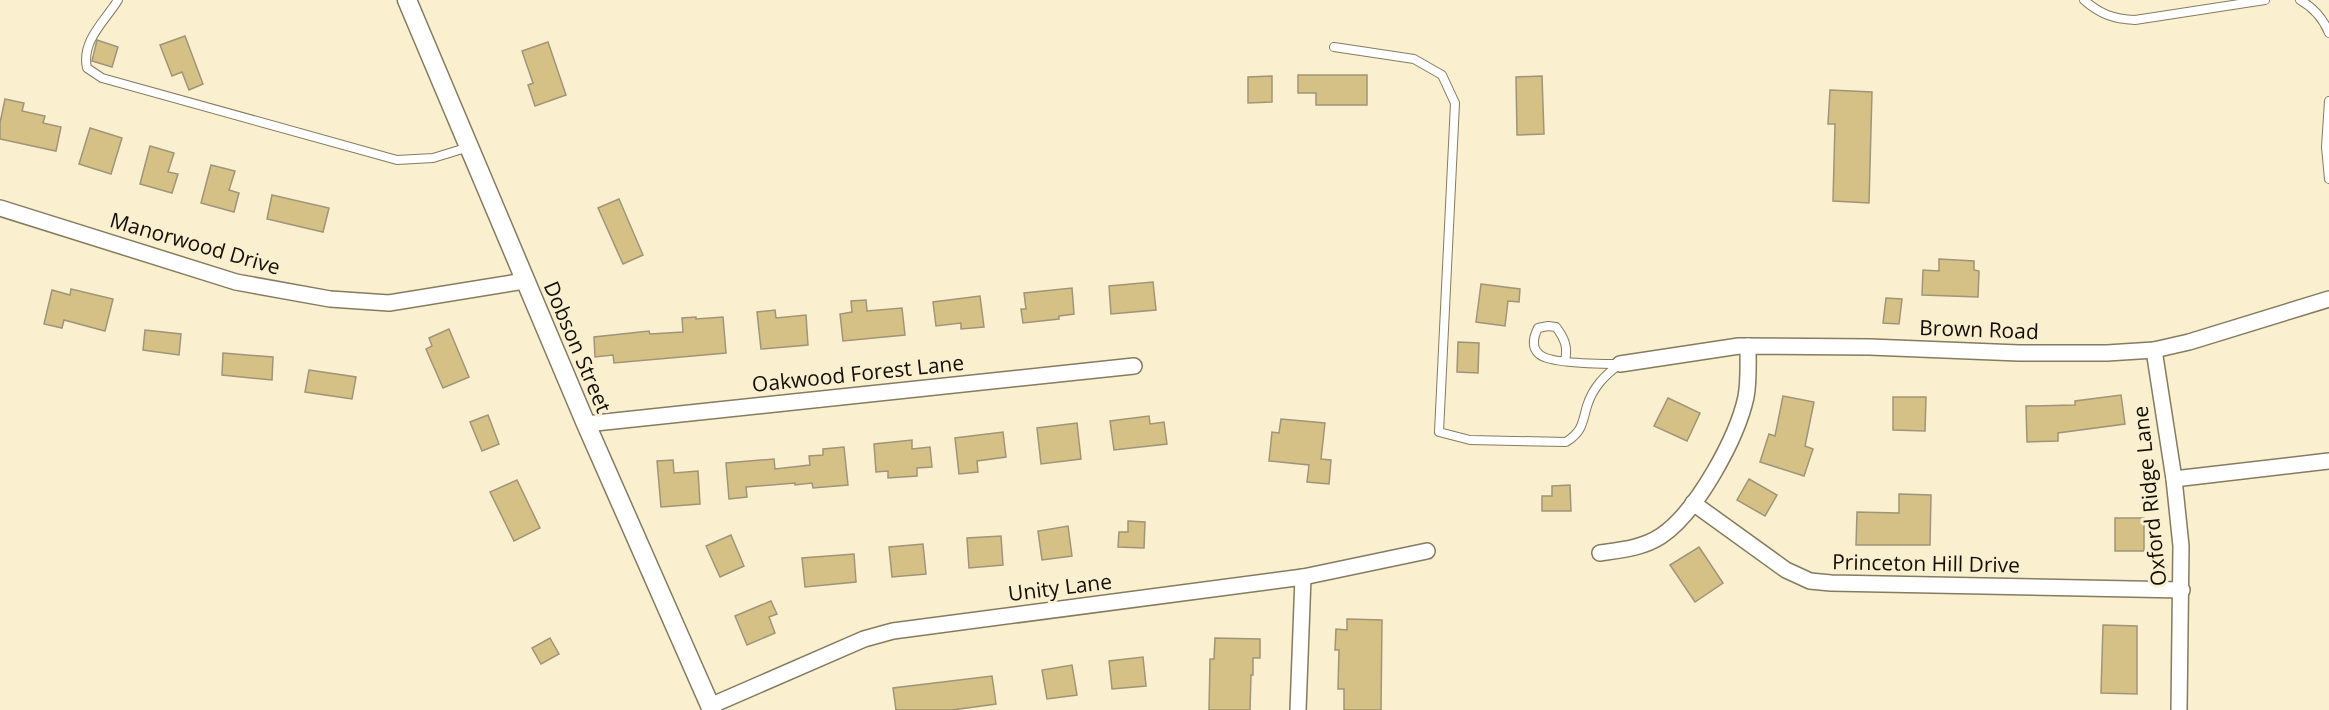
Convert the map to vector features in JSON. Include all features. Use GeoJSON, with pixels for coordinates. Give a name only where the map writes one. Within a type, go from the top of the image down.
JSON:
{"type":"FeatureCollection","features":[{"type":"Feature","properties":{"kind":"street","name":"Dobson Street"},"geometry":{"type":"LineString","coordinates":[[407,0],[524,281],[711,708]]}},
{"type":"Feature","properties":{"kind":"street","name":"Manorwood Drive"},"geometry":{"type":"LineString","coordinates":[[0,208],[236,282],[330,299],[389,303],[524,281]]}},
{"type":"Feature","properties":{"kind":"street","name":"Brown Road"},"geometry":{"type":"LineString","coordinates":[[1620,364],[1748,346],[1870,347],[2019,353],[2107,353],[2154,350],[2189,342],[2329,299]]}},
{"type":"Feature","properties":{"kind":"street"},"geometry":{"type":"LineString","coordinates":[[1600,553],[1635,548],[1661,536],[1693,503],[1728,446],[1742,412],[1746,395],[1748,346]]}},
{"type":"Feature","properties":{"kind":"street","name":"Oxford Ridge Lane"},"geometry":{"type":"LineString","coordinates":[[2154,350],[2174,479],[2181,546],[2179,710]]}},
{"type":"Feature","properties":{"kind":"street","name":"Oakwood Forest Lane"},"geometry":{"type":"LineString","coordinates":[[586,424],[1134,366]]}},
{"type":"Feature","properties":{"kind":"street"},"geometry":{"type":"LineString","coordinates":[[2174,479],[2329,461]]}},
{"type":"Feature","properties":{"kind":"street","name":"Princeton Hill Drive"},"geometry":{"type":"LineString","coordinates":[[1693,503],[1786,570],[1810,581],[1831,584],[2182,590]]}},
{"type":"Feature","properties":{"kind":"street","name":"Unity Lane"},"geometry":{"type":"LineString","coordinates":[[711,708],[864,639],[893,631],[1303,577],[1427,551]]}},
{"type":"Feature","properties":{"kind":"street"},"geometry":{"type":"LineString","coordinates":[[1298,710],[1303,577]]}},
{"type":"Feature","properties":{"kind":"lane"},"geometry":{"type":"LineString","coordinates":[[118,0],[90,40],[84,56],[87,68],[102,78],[397,160],[433,158],[469,147]]}},
{"type":"Feature","properties":{"kind":"lane"},"geometry":{"type":"LineString","coordinates":[[2084,0],[2103,15],[2135,20],[2265,0]]}},
{"type":"Feature","properties":{"kind":"lane"},"geometry":{"type":"LineString","coordinates":[[2300,0],[2310,6],[2322,19],[2329,33]]}},
{"type":"Feature","properties":{"kind":"lane"},"geometry":{"type":"LineString","coordinates":[[1335,48],[1414,59],[1442,75],[1455,103],[1439,432],[1470,440],[1566,442],[1576,435],[1584,422],[1587,405],[1602,378],[1620,364]]}},
{"type":"Feature","properties":{"kind":"lane"},"geometry":{"type":"LineString","coordinates":[[2329,101],[2326,147],[2329,179]]}},
{"type":"Feature","properties":{"kind":"lane"},"geometry":{"type":"LineString","coordinates":[[1565,361],[1567,349],[1564,338],[1556,327],[1538,328],[1534,338],[1535,349],[1541,357],[1565,361],[1620,364]]}},
{"type":"Feature","properties":{"kind":"building"},"geometry":{"type":"Polygon","coordinates":[[[185,36],[203,84],[189,90],[182,72],[172,76],[160,45],[185,36]]]}},
{"type":"Feature","properties":{"kind":"building"},"geometry":{"type":"Polygon","coordinates":[[[97,40],[118,47],[112,67],[92,61],[97,40]]]}},
{"type":"Feature","properties":{"kind":"building"},"geometry":{"type":"Polygon","coordinates":[[[548,42],[566,95],[535,106],[528,85],[533,83],[522,51],[548,42]]]}},
{"type":"Feature","properties":{"kind":"building"},"geometry":{"type":"Polygon","coordinates":[[[1298,75],[1367,75],[1367,105],[1316,105],[1316,93],[1298,93],[1298,75]]]}},
{"type":"Feature","properties":{"kind":"building"},"geometry":{"type":"Polygon","coordinates":[[[1272,76],[1272,102],[1248,103],[1248,77],[1272,76]]]}},
{"type":"Feature","properties":{"kind":"building"},"geometry":{"type":"Polygon","coordinates":[[[1542,76],[1544,134],[1517,135],[1516,77],[1542,76]]]}},
{"type":"Feature","properties":{"kind":"building"},"geometry":{"type":"Polygon","coordinates":[[[1830,90],[1872,92],[1869,203],[1833,201],[1835,124],[1828,124],[1830,90]]]}},
{"type":"Feature","properties":{"kind":"building"},"geometry":{"type":"Polygon","coordinates":[[[5,99],[24,103],[22,111],[45,116],[43,123],[61,127],[56,151],[0,139],[0,123],[5,99]]]}},
{"type":"Feature","properties":{"kind":"building"},"geometry":{"type":"Polygon","coordinates":[[[90,128],[122,138],[111,174],[79,164],[90,128]]]}},
{"type":"Feature","properties":{"kind":"building"},"geometry":{"type":"Polygon","coordinates":[[[150,146],[174,153],[168,172],[178,174],[172,193],[140,184],[150,146]]]}},
{"type":"Feature","properties":{"kind":"building"},"geometry":{"type":"Polygon","coordinates":[[[211,165],[235,171],[229,190],[239,193],[234,212],[201,203],[211,165]]]}},
{"type":"Feature","properties":{"kind":"building"},"geometry":{"type":"Polygon","coordinates":[[[272,195],[329,208],[323,232],[267,219],[272,195]]]}},
{"type":"Feature","properties":{"kind":"building"},"geometry":{"type":"Polygon","coordinates":[[[619,199],[643,255],[623,264],[598,208],[619,199]]]}},
{"type":"Feature","properties":{"kind":"building"},"geometry":{"type":"Polygon","coordinates":[[[1939,259],[1974,261],[1974,270],[1979,271],[1978,297],[1922,295],[1923,270],[1939,271],[1939,259]]]}},
{"type":"Feature","properties":{"kind":"building"},"geometry":{"type":"Polygon","coordinates":[[[1153,282],[1156,310],[1111,314],[1109,286],[1153,282]]]}},
{"type":"Feature","properties":{"kind":"building"},"geometry":{"type":"Polygon","coordinates":[[[1481,284],[1520,289],[1519,302],[1508,301],[1505,326],[1476,322],[1481,284]]]}},
{"type":"Feature","properties":{"kind":"building"},"geometry":{"type":"Polygon","coordinates":[[[1072,288],[1074,314],[1059,316],[1059,319],[1023,323],[1021,309],[1026,309],[1024,293],[1072,288]]]}},
{"type":"Feature","properties":{"kind":"building"},"geometry":{"type":"Polygon","coordinates":[[[71,289],[113,299],[105,331],[64,320],[62,328],[44,324],[52,290],[70,295],[71,289]]]}},
{"type":"Feature","properties":{"kind":"building"},"geometry":{"type":"Polygon","coordinates":[[[980,296],[984,327],[961,329],[961,323],[936,326],[933,302],[980,296]]]}},
{"type":"Feature","properties":{"kind":"building"},"geometry":{"type":"Polygon","coordinates":[[[1886,298],[1902,299],[1899,324],[1883,323],[1886,298]]]}},
{"type":"Feature","properties":{"kind":"building"},"geometry":{"type":"Polygon","coordinates":[[[866,300],[867,311],[902,308],[905,335],[843,341],[840,314],[852,312],[851,301],[866,300]]]}},
{"type":"Feature","properties":{"kind":"building"},"geometry":{"type":"Polygon","coordinates":[[[775,310],[776,318],[806,315],[808,345],[761,349],[757,312],[775,310]]]}},
{"type":"Feature","properties":{"kind":"building"},"geometry":{"type":"Polygon","coordinates":[[[696,317],[696,319],[723,317],[726,353],[614,363],[613,355],[595,357],[594,337],[649,331],[650,334],[683,332],[682,318],[696,317]]]}},
{"type":"Feature","properties":{"kind":"building"},"geometry":{"type":"Polygon","coordinates":[[[449,329],[469,377],[443,388],[426,349],[432,346],[429,338],[449,329]]]}},
{"type":"Feature","properties":{"kind":"building"},"geometry":{"type":"Polygon","coordinates":[[[145,330],[181,334],[179,355],[143,350],[145,330]]]}},
{"type":"Feature","properties":{"kind":"building"},"geometry":{"type":"Polygon","coordinates":[[[1458,342],[1479,343],[1478,373],[1457,372],[1458,342]]]}},
{"type":"Feature","properties":{"kind":"building"},"geometry":{"type":"Polygon","coordinates":[[[223,353],[273,357],[272,380],[222,375],[223,353]]]}},
{"type":"Feature","properties":{"kind":"building"},"geometry":{"type":"Polygon","coordinates":[[[309,370],[356,377],[352,399],[305,392],[309,370]]]}},
{"type":"Feature","properties":{"kind":"building"},"geometry":{"type":"Polygon","coordinates":[[[2121,395],[2125,424],[2058,433],[2058,441],[2027,442],[2026,406],[2075,405],[2075,401],[2121,395]]]}},
{"type":"Feature","properties":{"kind":"building"},"geometry":{"type":"Polygon","coordinates":[[[1783,396],[1814,402],[1805,446],[1813,449],[1804,476],[1760,462],[1769,434],[1775,436],[1783,396]]]}},
{"type":"Feature","properties":{"kind":"building"},"geometry":{"type":"Polygon","coordinates":[[[1893,397],[1926,397],[1925,431],[1893,430],[1893,397]]]}},
{"type":"Feature","properties":{"kind":"building"},"geometry":{"type":"Polygon","coordinates":[[[1668,398],[1700,413],[1687,441],[1654,426],[1668,398]]]}},
{"type":"Feature","properties":{"kind":"building"},"geometry":{"type":"Polygon","coordinates":[[[488,415],[499,444],[482,451],[470,422],[488,415]]]}},
{"type":"Feature","properties":{"kind":"building"},"geometry":{"type":"Polygon","coordinates":[[[1149,416],[1150,424],[1164,422],[1167,444],[1114,450],[1110,421],[1149,416]]]}},
{"type":"Feature","properties":{"kind":"building"},"geometry":{"type":"Polygon","coordinates":[[[1281,419],[1325,423],[1321,459],[1331,460],[1329,484],[1307,482],[1309,465],[1269,461],[1272,432],[1279,433],[1281,419]]]}},
{"type":"Feature","properties":{"kind":"building"},"geometry":{"type":"Polygon","coordinates":[[[1077,423],[1081,459],[1041,464],[1037,428],[1077,423]]]}},
{"type":"Feature","properties":{"kind":"building"},"geometry":{"type":"Polygon","coordinates":[[[1003,432],[1006,457],[977,461],[978,472],[959,474],[955,438],[1003,432]]]}},
{"type":"Feature","properties":{"kind":"building"},"geometry":{"type":"Polygon","coordinates":[[[912,440],[912,449],[930,447],[932,467],[917,468],[917,476],[888,478],[888,471],[876,472],[874,444],[912,440]]]}},
{"type":"Feature","properties":{"kind":"building"},"geometry":{"type":"Polygon","coordinates":[[[844,447],[848,485],[813,488],[812,483],[795,485],[795,483],[746,487],[747,497],[729,499],[726,463],[774,459],[775,469],[810,465],[809,456],[823,455],[823,449],[844,447]]]}},
{"type":"Feature","properties":{"kind":"building"},"geometry":{"type":"Polygon","coordinates":[[[673,460],[674,473],[698,471],[700,504],[661,507],[657,461],[673,460]]]}},
{"type":"Feature","properties":{"kind":"building"},"geometry":{"type":"Polygon","coordinates":[[[1749,479],[1777,495],[1765,516],[1737,500],[1749,479]]]}},
{"type":"Feature","properties":{"kind":"building"},"geometry":{"type":"Polygon","coordinates":[[[517,480],[540,528],[514,541],[490,492],[517,480]]]}},
{"type":"Feature","properties":{"kind":"building"},"geometry":{"type":"Polygon","coordinates":[[[1570,485],[1571,511],[1542,511],[1542,496],[1552,496],[1552,486],[1570,485]]]}},
{"type":"Feature","properties":{"kind":"building"},"geometry":{"type":"Polygon","coordinates":[[[1899,494],[1931,495],[1930,545],[1856,545],[1857,512],[1899,513],[1899,494]]]}},
{"type":"Feature","properties":{"kind":"building"},"geometry":{"type":"Polygon","coordinates":[[[2115,518],[2144,518],[2144,551],[2115,551],[2115,518]]]}},
{"type":"Feature","properties":{"kind":"building"},"geometry":{"type":"Polygon","coordinates":[[[1128,521],[1145,522],[1144,548],[1118,547],[1119,532],[1128,532],[1128,521]]]}},
{"type":"Feature","properties":{"kind":"building"},"geometry":{"type":"Polygon","coordinates":[[[1068,526],[1072,556],[1042,560],[1038,531],[1068,526]]]}},
{"type":"Feature","properties":{"kind":"building"},"geometry":{"type":"Polygon","coordinates":[[[731,535],[744,566],[720,577],[706,546],[731,535]]]}},
{"type":"Feature","properties":{"kind":"building"},"geometry":{"type":"Polygon","coordinates":[[[1001,536],[1003,565],[969,568],[967,538],[1001,536]]]}},
{"type":"Feature","properties":{"kind":"building"},"geometry":{"type":"Polygon","coordinates":[[[923,544],[926,574],[892,577],[889,547],[923,544]]]}},
{"type":"Feature","properties":{"kind":"building"},"geometry":{"type":"Polygon","coordinates":[[[1699,547],[1723,583],[1695,602],[1670,565],[1699,547]]]}},
{"type":"Feature","properties":{"kind":"building"},"geometry":{"type":"Polygon","coordinates":[[[854,554],[856,582],[805,587],[802,558],[854,554]]]}},
{"type":"Feature","properties":{"kind":"building"},"geometry":{"type":"Polygon","coordinates":[[[771,601],[777,614],[769,617],[775,633],[747,645],[735,616],[771,601]]]}},
{"type":"Feature","properties":{"kind":"building"},"geometry":{"type":"Polygon","coordinates":[[[1347,619],[1382,620],[1381,710],[1344,710],[1344,689],[1338,689],[1339,650],[1335,650],[1336,629],[1347,630],[1347,619]]]}},
{"type":"Feature","properties":{"kind":"building"},"geometry":{"type":"Polygon","coordinates":[[[2103,625],[2137,626],[2137,694],[2101,693],[2103,625]]]}},
{"type":"Feature","properties":{"kind":"building"},"geometry":{"type":"Polygon","coordinates":[[[550,638],[559,654],[541,664],[532,648],[550,638]]]}},
{"type":"Feature","properties":{"kind":"building"},"geometry":{"type":"Polygon","coordinates":[[[1215,638],[1260,639],[1260,658],[1253,658],[1250,710],[1209,710],[1210,659],[1214,659],[1215,638]]]}},
{"type":"Feature","properties":{"kind":"building"},"geometry":{"type":"Polygon","coordinates":[[[1143,657],[1146,686],[1112,689],[1109,661],[1143,657]]]}},
{"type":"Feature","properties":{"kind":"building"},"geometry":{"type":"Polygon","coordinates":[[[1072,665],[1077,695],[1047,699],[1042,670],[1072,665]]]}},
{"type":"Feature","properties":{"kind":"building"},"geometry":{"type":"Polygon","coordinates":[[[992,676],[996,704],[952,710],[896,710],[893,688],[992,676]]]}}]}
